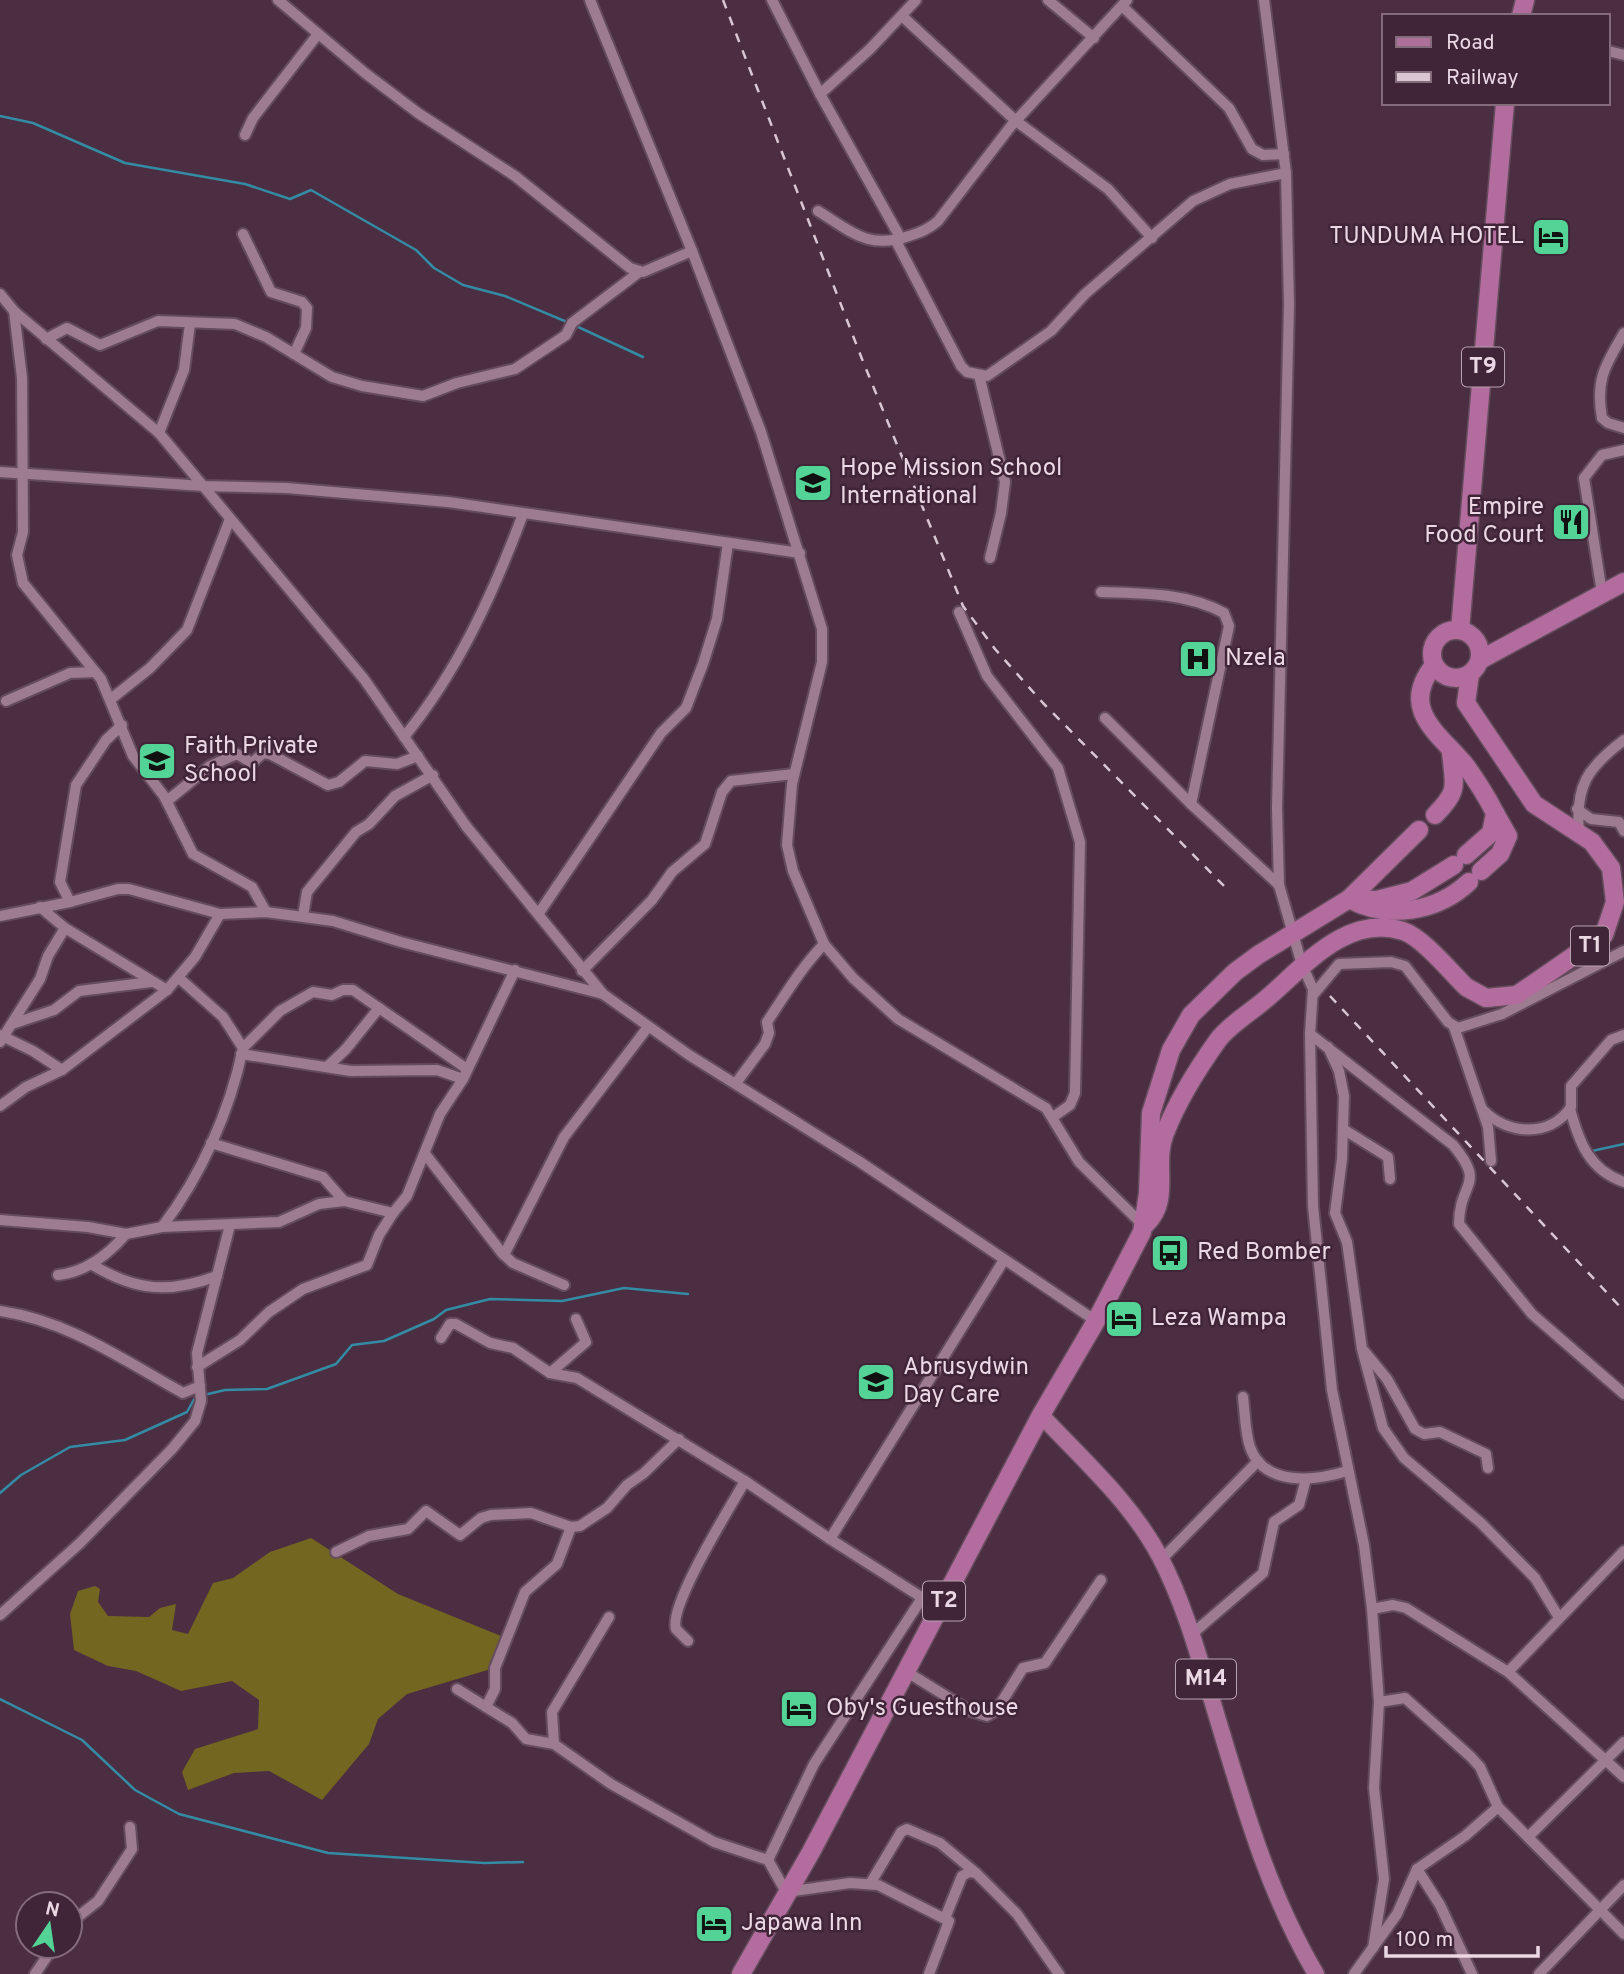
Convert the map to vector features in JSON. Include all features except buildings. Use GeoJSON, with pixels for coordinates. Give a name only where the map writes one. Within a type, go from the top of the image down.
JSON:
{"type":"FeatureCollection","features":[{"type":"Feature","properties":{"kind":"highway","name":"T9"},"geometry":{"type":"LineString","coordinates":[[1460,630],[1505,105]]}},
{"type":"Feature","properties":{"kind":"highway"},"geometry":{"type":"LineString","coordinates":[[1475,667],[1478,643],[1471,634],[1460,630],[1443,634],[1434,642],[1434,665],[1442,674],[1453,678],[1475,667],[1624,582]]}},
{"type":"Feature","properties":{"kind":"highway"},"geometry":{"type":"LineString","coordinates":[[1349,899],[1366,908],[1411,911],[1454,896],[1506,845],[1508,836],[1495,813],[1465,765],[1429,726],[1420,704],[1422,686],[1434,665]]}},
{"type":"Feature","properties":{"kind":"highway","name":"T1"},"geometry":{"type":"LineString","coordinates":[[1302,965],[1326,945],[1368,930],[1387,928],[1405,931],[1476,994],[1498,998],[1517,995],[1604,935],[1615,902],[1611,868],[1592,842],[1534,804],[1466,704],[1475,667]]}},
{"type":"Feature","properties":{"kind":"highway"},"geometry":{"type":"LineString","coordinates":[[1435,815],[1452,798],[1454,786],[1451,752]]}},
{"type":"Feature","properties":{"kind":"highway"},"geometry":{"type":"LineString","coordinates":[[1349,899],[1377,900],[1412,891],[1460,860],[1491,833],[1495,813]]}},
{"type":"Feature","properties":{"kind":"highway"},"geometry":{"type":"LineString","coordinates":[[1144,1226],[1151,1113],[1171,1050],[1191,1015],[1235,972],[1292,933],[1332,912],[1349,899],[1419,830]]}},
{"type":"Feature","properties":{"kind":"highway"},"geometry":{"type":"LineString","coordinates":[[1144,1226],[1155,1216],[1160,1201],[1160,1150],[1166,1130],[1219,1038],[1302,965]]}},
{"type":"Feature","properties":{"kind":"highway","name":"T2"},"geometry":{"type":"LineString","coordinates":[[741,1974],[907,1672],[1041,1415],[1096,1321],[1144,1226]]}},
{"type":"Feature","properties":{"kind":"main road","name":"M14"},"geometry":{"type":"LineString","coordinates":[[1041,1415],[1098,1474],[1136,1520],[1161,1559],[1192,1634],[1246,1810],[1281,1910],[1316,1974]]}},
{"type":"Feature","properties":{"kind":"street"},"geometry":{"type":"LineString","coordinates":[[278,0],[418,113],[527,185],[638,273]]}},
{"type":"Feature","properties":{"kind":"street"},"geometry":{"type":"LineString","coordinates":[[590,0],[692,251],[761,432],[800,553],[824,642],[818,684],[794,774],[787,845],[793,871],[824,944],[853,978],[898,1019],[1039,1102],[1053,1117],[1065,1143],[1079,1162],[1144,1226]]}},
{"type":"Feature","properties":{"kind":"street"},"geometry":{"type":"LineString","coordinates":[[772,0],[899,240],[961,366],[979,376],[995,371],[1051,331],[1085,294],[1193,201],[1214,189],[1286,173]]}},
{"type":"Feature","properties":{"kind":"street"},"geometry":{"type":"LineString","coordinates":[[820,94],[916,0]]}},
{"type":"Feature","properties":{"kind":"street"},"geometry":{"type":"LineString","coordinates":[[1048,0],[1094,38]]}},
{"type":"Feature","properties":{"kind":"street"},"geometry":{"type":"LineString","coordinates":[[1264,0],[1286,173],[1290,304],[1277,808],[1279,885],[1302,965],[1311,984],[1313,1206],[1332,1390],[1346,1471],[1364,1545],[1372,1609],[1379,1702],[1374,1788],[1384,1879],[1373,1948]]}},
{"type":"Feature","properties":{"kind":"street"},"geometry":{"type":"LineString","coordinates":[[818,211],[871,242],[899,240],[926,230],[938,221],[1016,121],[1125,3],[1229,108],[1252,149],[1269,156],[1284,154]]}},
{"type":"Feature","properties":{"kind":"street"},"geometry":{"type":"LineString","coordinates":[[902,16],[1016,121],[1101,183],[1152,238]]}},
{"type":"Feature","properties":{"kind":"street"},"geometry":{"type":"LineString","coordinates":[[246,135],[253,118],[318,34]]}},
{"type":"Feature","properties":{"kind":"street"},"geometry":{"type":"LineString","coordinates":[[243,234],[271,292],[302,302],[307,308],[306,328],[294,354]]}},
{"type":"Feature","properties":{"kind":"street"},"geometry":{"type":"LineString","coordinates":[[46,339],[67,328],[100,345],[151,323],[245,327],[332,377],[362,386],[423,396],[457,383],[515,369],[566,335],[572,323],[638,273],[692,251]]}},
{"type":"Feature","properties":{"kind":"street"},"geometry":{"type":"LineString","coordinates":[[0,294],[14,311],[46,339],[159,433],[325,636],[364,679],[466,826],[603,994],[648,1027],[860,1162],[1096,1321]]}},
{"type":"Feature","properties":{"kind":"street"},"geometry":{"type":"LineString","coordinates":[[14,311],[22,378],[23,531],[17,555],[20,575],[33,597],[95,672],[111,699],[133,755],[167,801],[195,857],[252,887],[266,912]]}},
{"type":"Feature","properties":{"kind":"street"},"geometry":{"type":"LineString","coordinates":[[159,433],[184,370],[190,324]]}},
{"type":"Feature","properties":{"kind":"street"},"geometry":{"type":"LineString","coordinates":[[1624,333],[1619,351],[1601,372],[1601,415],[1608,423],[1624,428]]}},
{"type":"Feature","properties":{"kind":"street"},"geometry":{"type":"LineString","coordinates":[[979,376],[1005,482],[990,558]]}},
{"type":"Feature","properties":{"kind":"street"},"geometry":{"type":"LineString","coordinates":[[1602,593],[1584,478],[1602,455],[1624,450]]}},
{"type":"Feature","properties":{"kind":"street"},"geometry":{"type":"LineString","coordinates":[[0,472],[203,486],[286,488],[448,502],[800,553]]}},
{"type":"Feature","properties":{"kind":"street"},"geometry":{"type":"LineString","coordinates":[[404,737],[448,679],[492,590],[523,514]]}},
{"type":"Feature","properties":{"kind":"street"},"geometry":{"type":"LineString","coordinates":[[111,699],[150,668],[187,630],[230,519]]}},
{"type":"Feature","properties":{"kind":"street"},"geometry":{"type":"LineString","coordinates":[[539,914],[665,726],[686,708],[717,619],[729,543]]}},
{"type":"Feature","properties":{"kind":"street"},"geometry":{"type":"LineString","coordinates":[[1101,592],[1160,594],[1212,606],[1224,613],[1229,626],[1191,804]]}},
{"type":"Feature","properties":{"kind":"street"},"geometry":{"type":"LineString","coordinates":[[960,612],[988,676],[1000,695],[1055,762],[1080,842],[1075,1093],[1070,1105],[1053,1117]]}},
{"type":"Feature","properties":{"kind":"street"},"geometry":{"type":"LineString","coordinates":[[6,701],[70,673],[95,672]]}},
{"type":"Feature","properties":{"kind":"street"},"geometry":{"type":"LineString","coordinates":[[1105,718],[1191,804],[1279,885]]}},
{"type":"Feature","properties":{"kind":"street"},"geometry":{"type":"LineString","coordinates":[[70,902],[63,893],[61,878],[76,785],[106,740],[122,725]]}},
{"type":"Feature","properties":{"kind":"street"},"geometry":{"type":"LineString","coordinates":[[1579,833],[1577,809],[1588,771],[1624,740]]}},
{"type":"Feature","properties":{"kind":"street"},"geometry":{"type":"LineString","coordinates":[[167,801],[210,766],[237,754],[252,763],[264,753],[270,754],[328,785],[339,782],[365,761],[397,764],[418,756]]}},
{"type":"Feature","properties":{"kind":"street"},"geometry":{"type":"LineString","coordinates":[[582,971],[644,908],[672,872],[705,844],[722,793],[732,781],[794,774]]}},
{"type":"Feature","properties":{"kind":"street"},"geometry":{"type":"LineString","coordinates":[[303,916],[307,892],[357,830],[369,824],[396,796],[433,775]]}},
{"type":"Feature","properties":{"kind":"street"},"geometry":{"type":"LineString","coordinates":[[1577,809],[1591,819],[1619,822],[1624,831]]}},
{"type":"Feature","properties":{"kind":"street"},"geometry":{"type":"LineString","coordinates":[[0,916],[123,888],[220,914],[266,912],[303,916],[603,994]]}},
{"type":"Feature","properties":{"kind":"street"},"geometry":{"type":"LineString","coordinates":[[40,907],[65,928],[167,990]]}},
{"type":"Feature","properties":{"kind":"street"},"geometry":{"type":"LineString","coordinates":[[0,1106],[26,1087],[62,1070],[167,990],[195,957],[220,914]]}},
{"type":"Feature","properties":{"kind":"street"},"geometry":{"type":"LineString","coordinates":[[62,1070],[1,1038],[39,981],[48,956],[65,928]]}},
{"type":"Feature","properties":{"kind":"street"},"geometry":{"type":"LineString","coordinates":[[736,1083],[765,1044],[769,1033],[766,1022],[793,986],[797,972],[824,944]]}},
{"type":"Feature","properties":{"kind":"street"},"geometry":{"type":"LineString","coordinates":[[1454,1027],[1464,1027],[1502,1014],[1624,951]]}},
{"type":"Feature","properties":{"kind":"street"},"geometry":{"type":"LineString","coordinates":[[1312,995],[1339,964],[1391,962],[1410,971],[1454,1027],[1483,1110],[1491,1161]]}},
{"type":"Feature","properties":{"kind":"street"},"geometry":{"type":"LineString","coordinates":[[197,1367],[240,1340],[269,1312],[303,1289],[367,1265],[379,1236],[407,1196],[442,1111],[465,1074],[515,970]]}},
{"type":"Feature","properties":{"kind":"street"},"geometry":{"type":"LineString","coordinates":[[179,978],[223,1017],[242,1051]]}},
{"type":"Feature","properties":{"kind":"street"},"geometry":{"type":"LineString","coordinates":[[12,1024],[54,1010],[79,991],[151,982]]}},
{"type":"Feature","properties":{"kind":"street"},"geometry":{"type":"LineString","coordinates":[[162,1227],[189,1191],[211,1143],[242,1051],[280,1011],[313,992],[332,996],[343,990],[353,990],[465,1074]]}},
{"type":"Feature","properties":{"kind":"street"},"geometry":{"type":"LineString","coordinates":[[327,1067],[346,1049],[379,1008]]}},
{"type":"Feature","properties":{"kind":"street"},"geometry":{"type":"LineString","coordinates":[[504,1255],[564,1138],[648,1027]]}},
{"type":"Feature","properties":{"kind":"street"},"geometry":{"type":"LineString","coordinates":[[1310,1034],[1453,1145],[1468,1164],[1471,1174],[1459,1224],[1532,1314],[1624,1394]]}},
{"type":"Feature","properties":{"kind":"street"},"geometry":{"type":"LineString","coordinates":[[1624,1035],[1611,1040],[1571,1086],[1570,1109],[1579,1142],[1594,1166],[1624,1182]]}},
{"type":"Feature","properties":{"kind":"street"},"geometry":{"type":"LineString","coordinates":[[1328,1047],[1342,1082],[1342,1167],[1334,1205],[1348,1242],[1362,1349],[1379,1418],[1394,1447],[1520,1562],[1540,1584],[1558,1616]]}},
{"type":"Feature","properties":{"kind":"street"},"geometry":{"type":"LineString","coordinates":[[242,1051],[327,1067],[387,1072],[437,1070],[465,1074]]}},
{"type":"Feature","properties":{"kind":"street"},"geometry":{"type":"LineString","coordinates":[[1483,1110],[1501,1125],[1519,1130],[1552,1125],[1570,1109]]}},
{"type":"Feature","properties":{"kind":"street"},"geometry":{"type":"LineString","coordinates":[[1343,1129],[1388,1157],[1390,1179]]}},
{"type":"Feature","properties":{"kind":"street"},"geometry":{"type":"LineString","coordinates":[[211,1143],[323,1177],[344,1201]]}},
{"type":"Feature","properties":{"kind":"street"},"geometry":{"type":"LineString","coordinates":[[426,1154],[504,1255],[513,1262],[564,1285]]}},
{"type":"Feature","properties":{"kind":"street"},"geometry":{"type":"LineString","coordinates":[[0,1220],[88,1227],[126,1234],[162,1227],[279,1223],[319,1204],[344,1201],[393,1213]]}},
{"type":"Feature","properties":{"kind":"street"},"geometry":{"type":"LineString","coordinates":[[0,1615],[80,1543],[172,1449],[195,1421],[201,1401],[197,1367],[230,1225]]}},
{"type":"Feature","properties":{"kind":"street"},"geometry":{"type":"LineString","coordinates":[[58,1275],[70,1274],[91,1264],[126,1234]]}},
{"type":"Feature","properties":{"kind":"street"},"geometry":{"type":"LineString","coordinates":[[830,1539],[1004,1260]]}},
{"type":"Feature","properties":{"kind":"street"},"geometry":{"type":"LineString","coordinates":[[91,1264],[121,1280],[171,1289],[217,1276]]}},
{"type":"Feature","properties":{"kind":"street"},"geometry":{"type":"LineString","coordinates":[[0,1311],[35,1317],[73,1331],[183,1393],[200,1386]]}},
{"type":"Feature","properties":{"kind":"street"},"geometry":{"type":"LineString","coordinates":[[550,1373],[586,1342],[576,1319]]}},
{"type":"Feature","properties":{"kind":"street"},"geometry":{"type":"LineString","coordinates":[[442,1338],[450,1324],[458,1325],[489,1343],[513,1348],[550,1373],[577,1378],[746,1481],[830,1539],[940,1608]]}},
{"type":"Feature","properties":{"kind":"street"},"geometry":{"type":"LineString","coordinates":[[1362,1349],[1387,1379],[1415,1429],[1424,1434],[1440,1432],[1486,1454],[1488,1468]]}},
{"type":"Feature","properties":{"kind":"street"},"geometry":{"type":"LineString","coordinates":[[1243,1398],[1249,1444],[1258,1461],[1269,1471],[1306,1479],[1321,1479],[1346,1471]]}},
{"type":"Feature","properties":{"kind":"street"},"geometry":{"type":"LineString","coordinates":[[336,1552],[369,1536],[408,1529],[426,1511],[460,1535],[481,1518],[491,1515],[531,1513],[571,1527],[580,1526],[600,1514],[627,1485],[644,1473],[679,1439]]}},
{"type":"Feature","properties":{"kind":"street"},"geometry":{"type":"LineString","coordinates":[[1161,1559],[1258,1461]]}},
{"type":"Feature","properties":{"kind":"street"},"geometry":{"type":"LineString","coordinates":[[1192,1634],[1263,1573],[1274,1522],[1301,1502],[1306,1479]]}},
{"type":"Feature","properties":{"kind":"street"},"geometry":{"type":"LineString","coordinates":[[688,1641],[676,1629],[675,1614],[697,1562],[746,1481]]}},
{"type":"Feature","properties":{"kind":"street"},"geometry":{"type":"LineString","coordinates":[[486,1707],[495,1689],[495,1668],[525,1592],[557,1564],[571,1527]]}},
{"type":"Feature","properties":{"kind":"street"},"geometry":{"type":"LineString","coordinates":[[1508,1672],[1558,1616],[1624,1551]]}},
{"type":"Feature","properties":{"kind":"street"},"geometry":{"type":"LineString","coordinates":[[907,1672],[970,1710],[987,1716],[996,1711],[1023,1668],[1045,1663],[1101,1580]]}},
{"type":"Feature","properties":{"kind":"street"},"geometry":{"type":"LineString","coordinates":[[768,1860],[814,1764],[922,1598]]}},
{"type":"Feature","properties":{"kind":"street"},"geometry":{"type":"LineString","coordinates":[[1372,1609],[1393,1605],[1406,1608],[1508,1672],[1624,1777]]}},
{"type":"Feature","properties":{"kind":"street"},"geometry":{"type":"LineString","coordinates":[[554,1744],[552,1712],[609,1617]]}},
{"type":"Feature","properties":{"kind":"street"},"geometry":{"type":"LineString","coordinates":[[457,1689],[512,1723],[526,1739],[554,1744],[611,1784],[714,1842],[768,1860],[786,1892],[838,1884],[870,1884],[945,1918],[950,1923],[929,1974]]}},
{"type":"Feature","properties":{"kind":"street"},"geometry":{"type":"LineString","coordinates":[[1379,1702],[1405,1698],[1455,1741],[1480,1767],[1498,1807],[1624,1934]]}},
{"type":"Feature","properties":{"kind":"street"},"geometry":{"type":"LineString","coordinates":[[1528,1836],[1624,1742]]}},
{"type":"Feature","properties":{"kind":"street"},"geometry":{"type":"LineString","coordinates":[[1354,1974],[1397,1914],[1417,1869],[1465,1836],[1498,1807]]}},
{"type":"Feature","properties":{"kind":"street"},"geometry":{"type":"LineString","coordinates":[[84,1912],[99,1901],[134,1844],[130,1827]]}},
{"type":"Feature","properties":{"kind":"street"},"geometry":{"type":"LineString","coordinates":[[870,1884],[901,1832],[907,1829],[940,1843],[976,1873],[1017,1914],[1059,1974]]}},
{"type":"Feature","properties":{"kind":"street"},"geometry":{"type":"LineString","coordinates":[[1417,1869],[1440,1905],[1472,1974]]}},
{"type":"Feature","properties":{"kind":"street"},"geometry":{"type":"LineString","coordinates":[[945,1918],[962,1876],[970,1872],[976,1873]]}},
{"type":"Feature","properties":{"kind":"street"},"geometry":{"type":"LineString","coordinates":[[1539,1974],[1624,1885]]}},
{"type":"Feature","properties":{"kind":"shaded area"},"geometry":{"type":"Polygon","coordinates":[[[311,1538],[398,1594],[501,1636],[491,1669],[407,1694],[378,1719],[369,1744],[322,1800],[269,1771],[234,1773],[188,1790],[182,1772],[195,1749],[258,1729],[259,1700],[232,1681],[181,1691],[136,1671],[108,1666],[74,1650],[70,1614],[78,1591],[95,1586],[100,1589],[98,1602],[108,1616],[149,1617],[160,1608],[176,1604],[172,1630],[188,1634],[213,1583],[233,1578],[270,1552],[311,1538]]]}},
{"type":"Feature","properties":{"kind":"waterway"},"geometry":{"type":"LineString","coordinates":[[0,116],[33,123],[125,163],[245,184],[290,199],[311,190],[416,250],[434,268],[463,285],[505,296],[567,322]]}},
{"type":"Feature","properties":{"kind":"waterway"},"geometry":{"type":"LineString","coordinates":[[576,326],[643,357]]}},
{"type":"Feature","properties":{"kind":"waterway"},"geometry":{"type":"LineString","coordinates":[[1592,1151],[1624,1144]]}},
{"type":"Feature","properties":{"kind":"waterway"},"geometry":{"type":"LineString","coordinates":[[204,1395],[225,1390],[267,1389],[336,1364],[352,1345],[384,1341],[434,1319],[446,1310],[490,1299],[562,1301],[624,1288],[688,1294]]}},
{"type":"Feature","properties":{"kind":"waterway"},"geometry":{"type":"LineString","coordinates":[[0,1493],[21,1475],[70,1447],[125,1440],[187,1412],[197,1394]]}},
{"type":"Feature","properties":{"kind":"waterway"},"geometry":{"type":"LineString","coordinates":[[0,1699],[82,1740],[135,1790],[179,1814],[328,1853],[484,1863],[523,1862]]}},
{"type":"Feature","properties":{"kind":"railway"},"geometry":{"type":"LineString","coordinates":[[723,0],[862,359],[963,606],[995,649],[1043,703],[1229,891]]}},
{"type":"Feature","properties":{"kind":"railway"},"geometry":{"type":"LineString","coordinates":[[1330,996],[1624,1311]]}},
{"type":"Feature","properties":{"kind":"place","name":"TUNDUMA HOTEL"},"geometry":{"type":"Point","coordinates":[1551,237]}},
{"type":"Feature","properties":{"kind":"place","name":"Hope Mission School International"},"geometry":{"type":"Point","coordinates":[813,483]}},
{"type":"Feature","properties":{"kind":"place","name":"Empire Food Court"},"geometry":{"type":"Point","coordinates":[1571,522]}},
{"type":"Feature","properties":{"kind":"place","name":"Nzela"},"geometry":{"type":"Point","coordinates":[1198,659]}},
{"type":"Feature","properties":{"kind":"place","name":"Faith Private School"},"geometry":{"type":"Point","coordinates":[157,761]}},
{"type":"Feature","properties":{"kind":"place","name":"Red Bomber"},"geometry":{"type":"Point","coordinates":[1170,1253]}},
{"type":"Feature","properties":{"kind":"place","name":"Leza Wampa"},"geometry":{"type":"Point","coordinates":[1124,1319]}},
{"type":"Feature","properties":{"kind":"place","name":"Abrusydwin Day Care"},"geometry":{"type":"Point","coordinates":[876,1382]}},
{"type":"Feature","properties":{"kind":"place","name":"Oby's Guesthouse"},"geometry":{"type":"Point","coordinates":[799,1709]}},
{"type":"Feature","properties":{"kind":"place","name":"Japawa Inn"},"geometry":{"type":"Point","coordinates":[714,1924]}}]}
